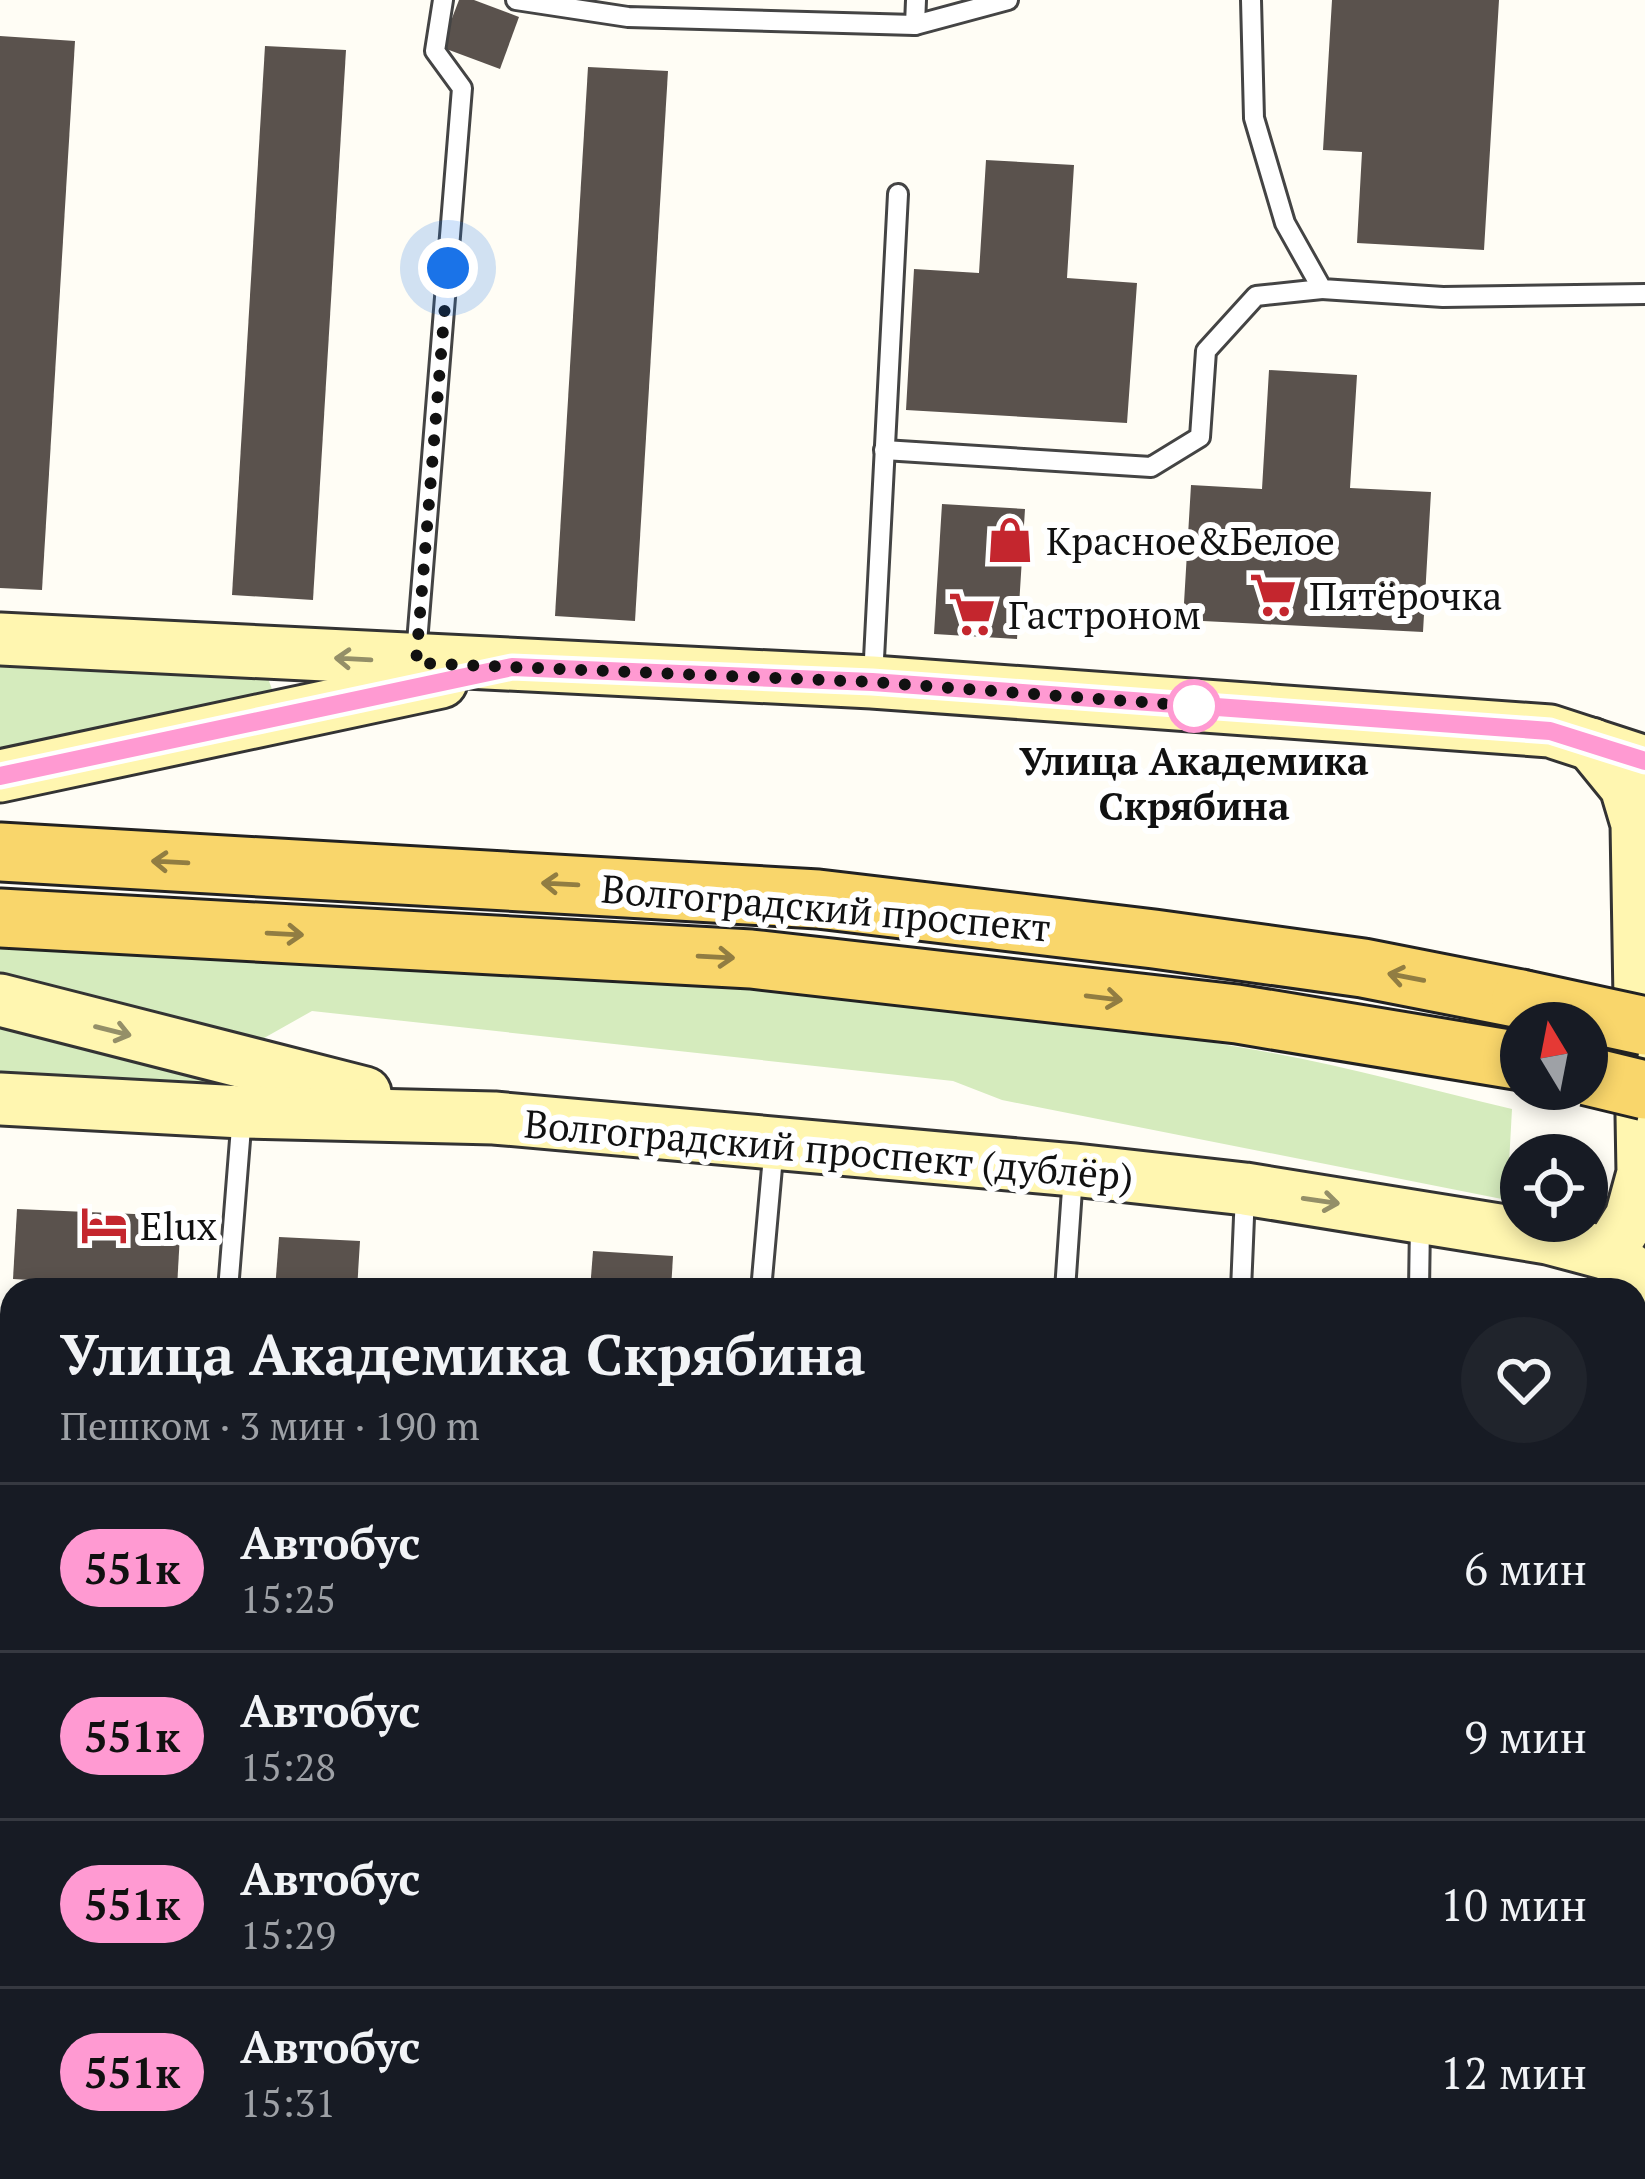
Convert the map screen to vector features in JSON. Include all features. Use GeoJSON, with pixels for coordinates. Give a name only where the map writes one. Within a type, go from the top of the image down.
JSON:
{"type":"FeatureCollection","features":[{"type":"Feature","properties":{"kind":"main road"},"geometry":{"type":"LineString","coordinates":[[0,639],[872,682],[1550,731],[1645,761]]}},
{"type":"Feature","properties":{"kind":"main road"},"geometry":{"type":"LineString","coordinates":[[0,776],[512,667]]}},
{"type":"Feature","properties":{"kind":"main road"},"geometry":{"type":"LineString","coordinates":[[1592,744],[1626,788],[1637,824],[1643,1173],[1631,1216],[1626,1267]]}},
{"type":"Feature","properties":{"kind":"main road","name":"Волгоградский проспект"},"geometry":{"type":"LineString","coordinates":[[0,852],[818,899],[1363,968],[1645,1026]]}},
{"type":"Feature","properties":{"kind":"main road","name":"Волгоградский проспект"},"geometry":{"type":"LineString","coordinates":[[0,918],[751,959],[1238,1014],[1500,1057]]}},
{"type":"Feature","properties":{"kind":"main road"},"geometry":{"type":"LineString","coordinates":[[0,1000],[270,1071],[494,1118]]}},
{"type":"Feature","properties":{"kind":"main road"},"geometry":{"type":"LineString","coordinates":[[1608,1081],[1645,1090]]}},
{"type":"Feature","properties":{"kind":"main road","name":"Волгоградский проспект (дублёр)"},"geometry":{"type":"LineString","coordinates":[[0,1099],[242,1112],[494,1118],[1074,1170],[1420,1215],[1548,1238],[1626,1267]]}},
{"type":"Feature","properties":{"kind":"lane"},"geometry":{"type":"LineString","coordinates":[[416,663],[463,88],[434,51],[443,0]]}},
{"type":"Feature","properties":{"kind":"lane"},"geometry":{"type":"LineString","coordinates":[[516,0],[915,25],[1008,0]]}},
{"type":"Feature","properties":{"kind":"lane"},"geometry":{"type":"LineString","coordinates":[[915,25],[916,0]]}},
{"type":"Feature","properties":{"kind":"lane"},"geometry":{"type":"LineString","coordinates":[[1251,0],[1254,118],[1286,223],[1322,289]]}},
{"type":"Feature","properties":{"kind":"lane"},"geometry":{"type":"LineString","coordinates":[[872,682],[898,194]]}},
{"type":"Feature","properties":{"kind":"lane"},"geometry":{"type":"LineString","coordinates":[[884,450],[1151,467],[1200,437],[1206,351],[1256,296],[1322,289],[1443,297],[1645,294]]}},
{"type":"Feature","properties":{"kind":"lane"},"geometry":{"type":"LineString","coordinates":[[229,1278],[242,1112]]}},
{"type":"Feature","properties":{"kind":"lane"},"geometry":{"type":"LineString","coordinates":[[762,1278],[775,1141]]}},
{"type":"Feature","properties":{"kind":"lane"},"geometry":{"type":"LineString","coordinates":[[1066,1278],[1074,1170]]}},
{"type":"Feature","properties":{"kind":"lane"},"geometry":{"type":"LineString","coordinates":[[1241,1278],[1245,1189]]}},
{"type":"Feature","properties":{"kind":"lane"},"geometry":{"type":"LineString","coordinates":[[1419,1278],[1420,1215]]}},
{"type":"Feature","properties":{"kind":"green space"},"geometry":{"type":"Polygon","coordinates":[[[0,659],[266,673],[276,700],[0,761],[0,659]]]}},
{"type":"Feature","properties":{"kind":"green space"},"geometry":{"type":"Polygon","coordinates":[[[0,935],[472,964],[944,1005],[1100,1025],[1352,1070],[1512,1110],[1511,1134],[1500,1134],[1500,1199],[1002,1100],[953,1081],[312,1011],[257,1042],[0,980],[0,935]]]}},
{"type":"Feature","properties":{"kind":"green space"},"geometry":{"type":"Polygon","coordinates":[[[0,1017],[257,1091],[0,1077],[0,1017]]]}},
{"type":"Feature","properties":{"kind":"building"},"geometry":{"type":"Polygon","coordinates":[[[459,0],[474,0],[519,17],[500,69],[441,47],[459,0]]]}},
{"type":"Feature","properties":{"kind":"building"},"geometry":{"type":"Polygon","coordinates":[[[1332,0],[1499,0],[1484,250],[1357,243],[1362,152],[1323,150],[1332,0]]]}},
{"type":"Feature","properties":{"kind":"building"},"geometry":{"type":"Polygon","coordinates":[[[0,36],[75,41],[42,590],[0,588],[0,36]]]}},
{"type":"Feature","properties":{"kind":"building"},"geometry":{"type":"Polygon","coordinates":[[[265,46],[346,50],[313,600],[232,595],[265,46]]]}},
{"type":"Feature","properties":{"kind":"building"},"geometry":{"type":"Polygon","coordinates":[[[588,67],[668,71],[635,621],[555,616],[588,67]]]}},
{"type":"Feature","properties":{"kind":"building"},"geometry":{"type":"Polygon","coordinates":[[[986,160],[1074,165],[1067,278],[1137,283],[1127,423],[906,410],[914,269],[979,273],[986,160]]]}},
{"type":"Feature","properties":{"kind":"building"},"geometry":{"type":"Polygon","coordinates":[[[1269,370],[1357,375],[1350,488],[1431,492],[1423,632],[1183,620],[1191,485],[1262,489],[1269,370]]]}},
{"type":"Feature","properties":{"kind":"building"},"geometry":{"type":"Polygon","coordinates":[[[942,504],[1025,509],[1017,639],[934,634],[942,504]]]}},
{"type":"Feature","properties":{"kind":"building"},"geometry":{"type":"Polygon","coordinates":[[[17,1209],[181,1216],[178,1278],[13,1278],[17,1209]]]}},
{"type":"Feature","properties":{"kind":"building"},"geometry":{"type":"Polygon","coordinates":[[[279,1237],[360,1241],[358,1278],[276,1278],[279,1237]]]}},
{"type":"Feature","properties":{"kind":"building"},"geometry":{"type":"Polygon","coordinates":[[[593,1251],[673,1256],[672,1278],[591,1278],[593,1251]]]}},
{"type":"Feature","properties":{"kind":"bus line","name":"551к"},"geometry":{"type":"LineString","coordinates":[[0,776],[512,667],[872,682],[1550,731],[1645,761]]}},
{"type":"Feature","properties":{"kind":"place","name":"Красное&Белое"},"geometry":{"type":"Point","coordinates":[1010,540]}},
{"type":"Feature","properties":{"kind":"place","name":"Пятёрочка"},"geometry":{"type":"Point","coordinates":[1273,595]}},
{"type":"Feature","properties":{"kind":"place","name":"Гастроном"},"geometry":{"type":"Point","coordinates":[972,614]}},
{"type":"Feature","properties":{"kind":"place","name":"Улица Академика Скрябина"},"geometry":{"type":"Point","coordinates":[1194,706]}},
{"type":"Feature","properties":{"kind":"place","name":"Elux"},"geometry":{"type":"Point","coordinates":[104,1225]}},
{"type":"Feature","properties":{"kind":"route"},"geometry":{"type":"LineString","coordinates":[[448,268],[416,663],[872,682],[1194,706]]}}]}
